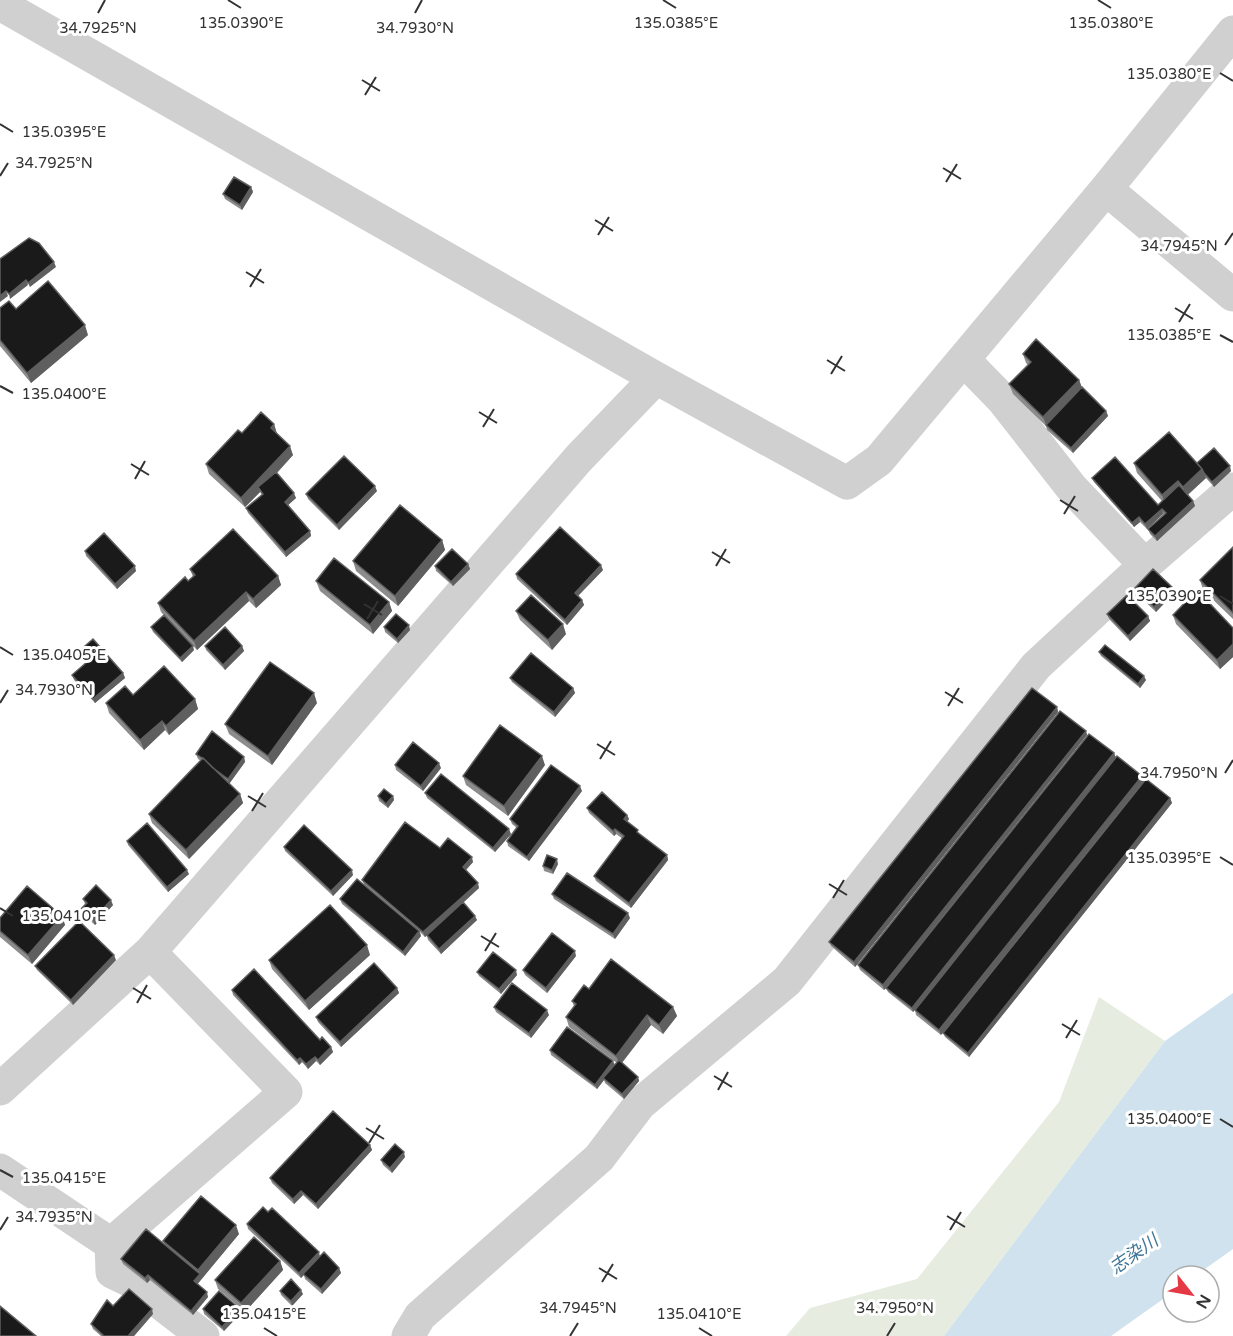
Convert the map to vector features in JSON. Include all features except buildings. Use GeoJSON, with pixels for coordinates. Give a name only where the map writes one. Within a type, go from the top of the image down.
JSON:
{"type":"FeatureCollection","features":[{"type":"Feature","properties":{"kind":"street"},"geometry":{"type":"LineString","coordinates":[[0,4],[656,378],[847,483],[879,460],[1106,189],[1223,67],[1233,32]]}},
{"type":"Feature","properties":{"kind":"street"},"geometry":{"type":"LineString","coordinates":[[1106,189],[1231,289]]}},
{"type":"Feature","properties":{"kind":"street"},"geometry":{"type":"LineString","coordinates":[[964,360],[1003,400],[1071,487],[1145,565]]}},
{"type":"Feature","properties":{"kind":"street"},"geometry":{"type":"LineString","coordinates":[[0,1089],[150,952],[571,467],[656,378]]}},
{"type":"Feature","properties":{"kind":"street"},"geometry":{"type":"LineString","coordinates":[[408,1336],[420,1316],[599,1158],[640,1104],[787,981],[1036,666],[1145,565],[1233,489]]}},
{"type":"Feature","properties":{"kind":"street"},"geometry":{"type":"LineString","coordinates":[[111,1244],[286,1092],[150,952]]}},
{"type":"Feature","properties":{"kind":"street"},"geometry":{"type":"LineString","coordinates":[[0,1170],[111,1244]]}},
{"type":"Feature","properties":{"kind":"street"},"geometry":{"type":"LineString","coordinates":[[111,1244],[112,1272],[133,1282],[203,1336]]}},
{"type":"Feature","properties":{"kind":"shaded area"},"geometry":{"type":"Polygon","coordinates":[[[1099,997],[1165,1041],[944,1336],[786,1336],[810,1308],[917,1279],[1059,1102],[1099,997]]]}},
{"type":"Feature","properties":{"kind":"water","name":"志染川"},"geometry":{"type":"Polygon","coordinates":[[[1233,993],[1233,1249],[1212,1264],[1161,1264],[1161,1301],[1111,1336],[944,1336],[1165,1041],[1233,993]]]}}]}
